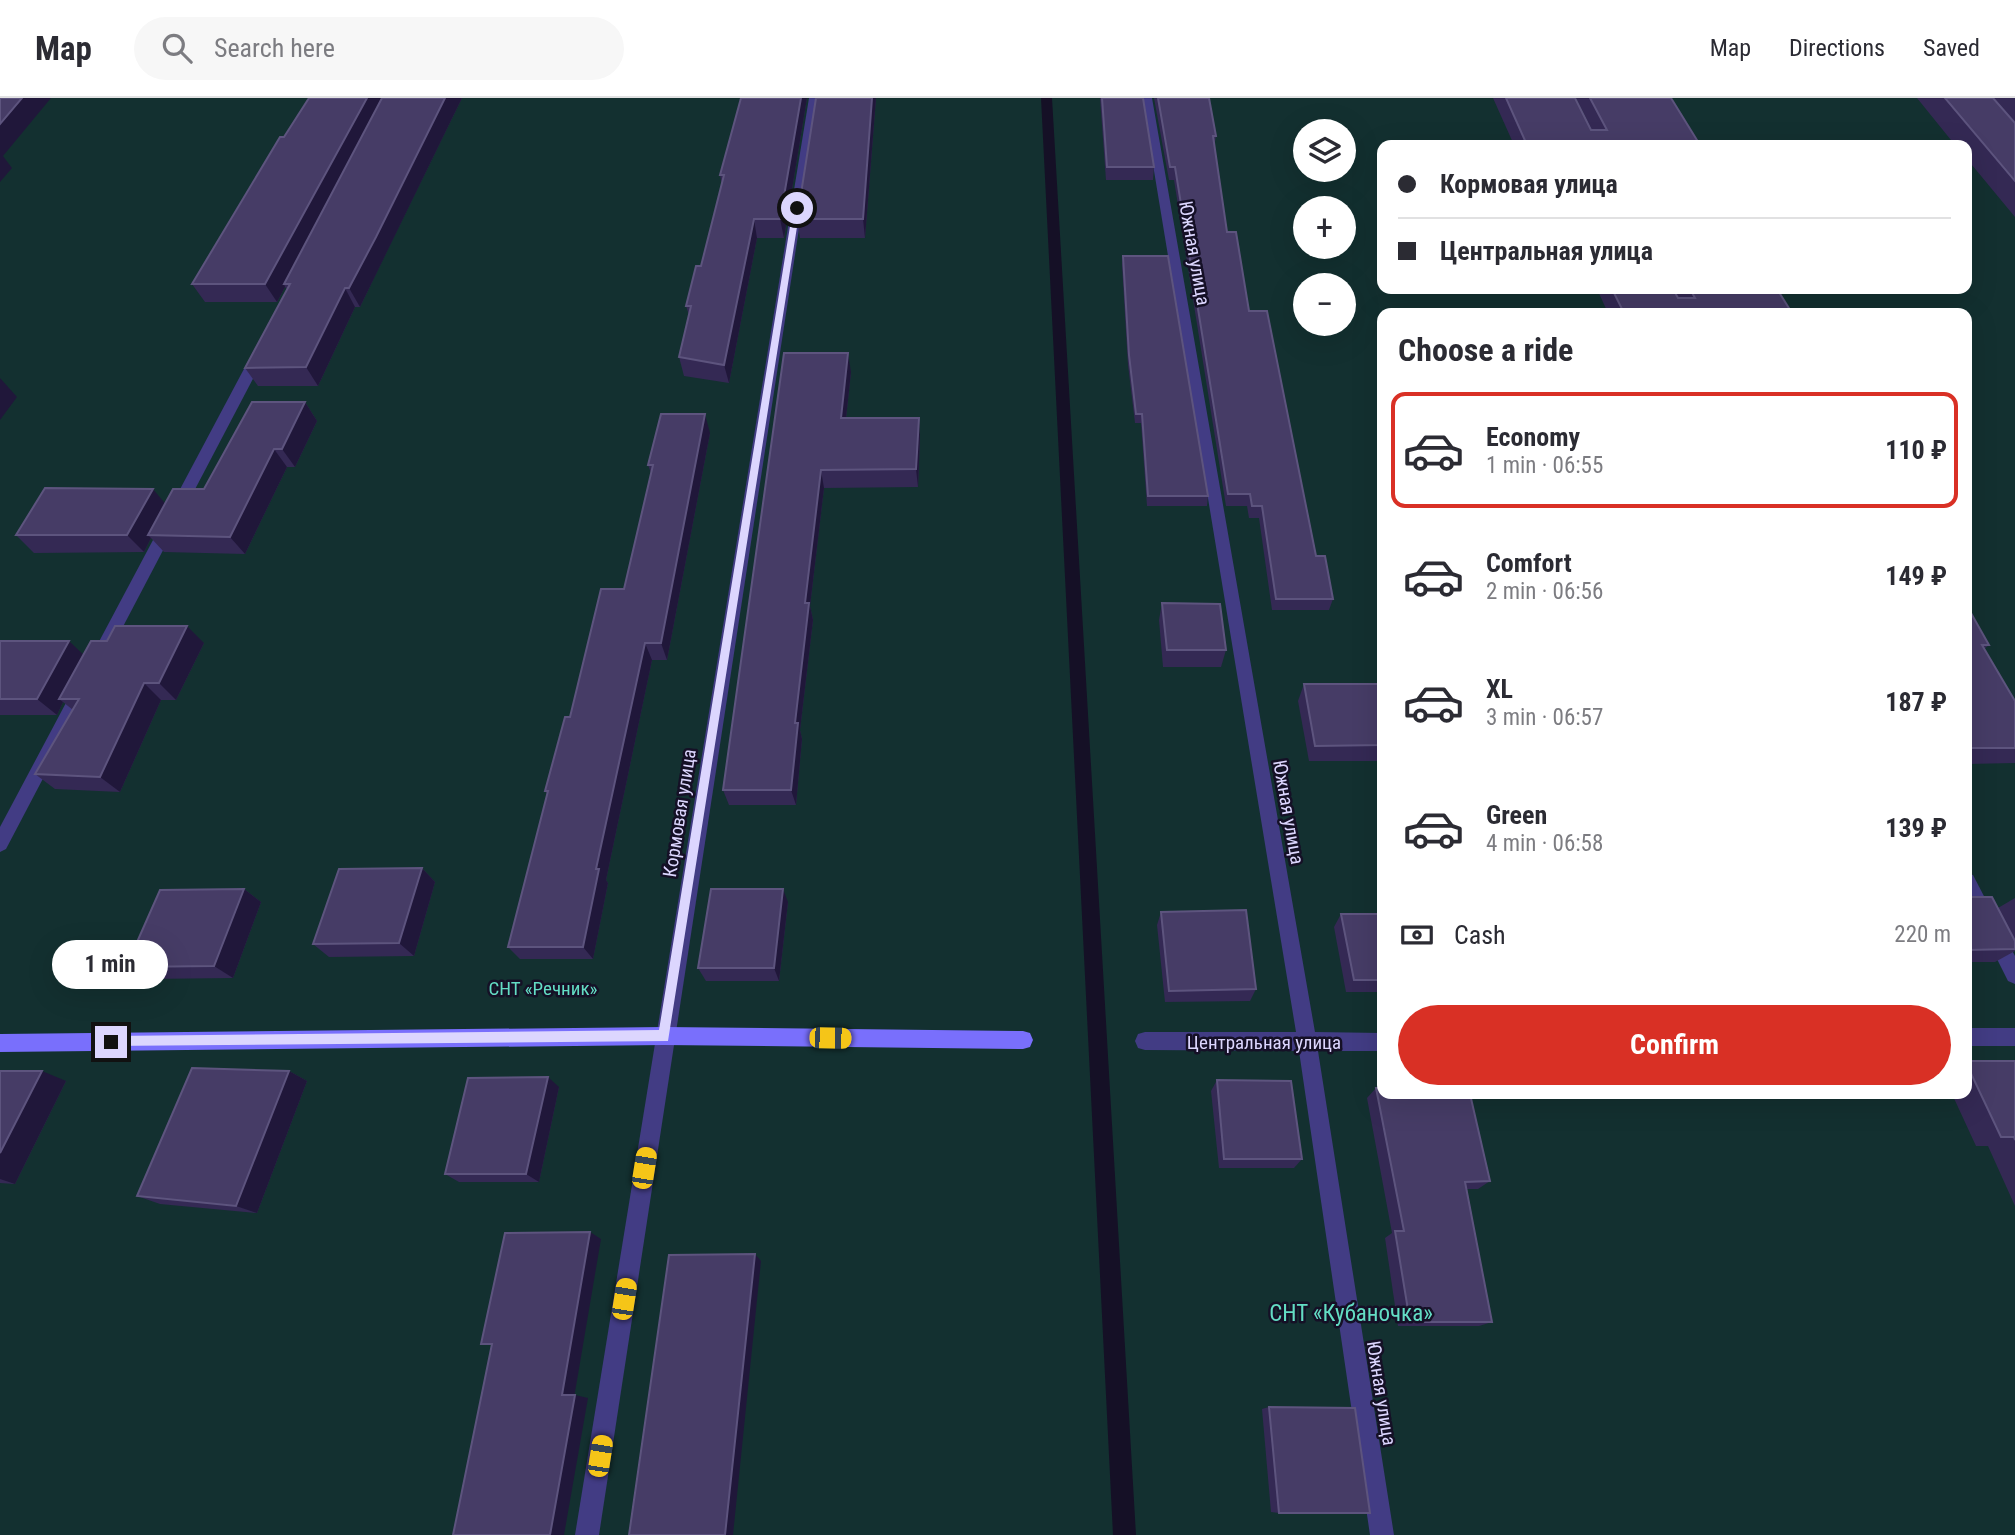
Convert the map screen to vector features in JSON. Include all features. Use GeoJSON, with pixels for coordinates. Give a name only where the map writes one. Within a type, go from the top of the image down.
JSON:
{"type":"FeatureCollection","features":[{"type":"Feature","properties":{"kind":"street","name":"Кормовая улица"},"geometry":{"type":"LineString","coordinates":[[587,1535],[814,98]]}},
{"type":"Feature","properties":{"kind":"street","name":"Южная улица"},"geometry":{"type":"LineString","coordinates":[[1147,98],[1307,1042],[1382,1535]]}},
{"type":"Feature","properties":{"kind":"street"},"geometry":{"type":"LineString","coordinates":[[0,844],[265,343]]}},
{"type":"Feature","properties":{"kind":"street"},"geometry":{"type":"LineString","coordinates":[[1972,891],[2015,975]]}},
{"type":"Feature","properties":{"kind":"street"},"geometry":{"type":"LineString","coordinates":[[0,1043],[664,1037],[1023,1040]]}},
{"type":"Feature","properties":{"kind":"street"},"geometry":{"type":"LineString","coordinates":[[1972,1037],[2015,1037]]}},
{"type":"Feature","properties":{"kind":"street","name":"Центральная улица"},"geometry":{"type":"LineString","coordinates":[[1145,1041],[1377,1042]]}},
{"type":"Feature","properties":{"kind":"green space","name":"СНТ «Речник»"},"geometry":{"type":"Polygon","coordinates":[[[0,98],[1041,98],[1113,1535],[0,1535],[0,98]]]}},
{"type":"Feature","properties":{"kind":"green space","name":"СНТ «Кубаночка»"},"geometry":{"type":"Polygon","coordinates":[[[1052,98],[2015,98],[2015,1535],[1136,1535],[1052,98]]]}},
{"type":"Feature","properties":{"kind":"building"},"geometry":{"type":"Polygon","coordinates":[[[0,98],[22,98],[0,124],[0,98]]]}},
{"type":"Feature","properties":{"kind":"building"},"geometry":{"type":"Polygon","coordinates":[[[309,98],[367,98],[265,284],[192,284],[280,137],[284,137],[309,98]]]}},
{"type":"Feature","properties":{"kind":"building"},"geometry":{"type":"Polygon","coordinates":[[[382,98],[445,98],[376,237],[349,288],[345,288],[306,367],[245,368],[290,284],[284,284],[382,98]]]}},
{"type":"Feature","properties":{"kind":"building"},"geometry":{"type":"Polygon","coordinates":[[[741,98],[801,98],[780,219],[754,219],[724,365],[679,357],[691,306],[686,306],[696,266],[701,266],[724,175],[720,175],[741,98]]]}},
{"type":"Feature","properties":{"kind":"building"},"geometry":{"type":"Polygon","coordinates":[[[816,98],[872,98],[863,219],[797,219],[816,98]]]}},
{"type":"Feature","properties":{"kind":"building"},"geometry":{"type":"Polygon","coordinates":[[[1102,98],[1143,98],[1154,167],[1107,167],[1102,98]]]}},
{"type":"Feature","properties":{"kind":"building"},"geometry":{"type":"Polygon","coordinates":[[[1158,98],[1209,98],[1227,232],[1236,232],[1249,311],[1267,311],[1316,556],[1325,556],[1333,599],[1276,599],[1262,506],[1252,506],[1250,494],[1228,494],[1175,167],[1170,167],[1158,98]]]}},
{"type":"Feature","properties":{"kind":"building"},"geometry":{"type":"Polygon","coordinates":[[[1506,98],[1575,98],[1591,130],[1607,130],[1590,98],[1671,98],[1697,140],[1525,140],[1506,98]]]}},
{"type":"Feature","properties":{"kind":"building"},"geometry":{"type":"Polygon","coordinates":[[[1945,98],[1993,98],[2015,123],[2015,181],[1945,98]]]}},
{"type":"Feature","properties":{"kind":"building"},"geometry":{"type":"Polygon","coordinates":[[[1123,256],[1168,256],[1208,496],[1148,496],[1142,414],[1136,414],[1129,355],[1123,256]]]}},
{"type":"Feature","properties":{"kind":"building"},"geometry":{"type":"Polygon","coordinates":[[[1614,294],[1676,294],[1678,298],[1695,298],[1693,294],[1780,294],[1789,308],[1622,308],[1614,294]]]}},
{"type":"Feature","properties":{"kind":"building"},"geometry":{"type":"Polygon","coordinates":[[[784,353],[848,353],[841,418],[919,418],[916,469],[821,470],[805,603],[809,603],[795,723],[798,723],[791,790],[723,790],[784,353]]]}},
{"type":"Feature","properties":{"kind":"building"},"geometry":{"type":"Polygon","coordinates":[[[252,402],[305,402],[282,449],[274,449],[230,537],[148,535],[173,489],[204,489],[252,402]]]}},
{"type":"Feature","properties":{"kind":"building"},"geometry":{"type":"Polygon","coordinates":[[[661,414],[705,414],[661,643],[645,643],[596,869],[599,869],[583,947],[508,947],[548,791],[545,791],[565,717],[570,717],[601,589],[624,589],[653,465],[648,465],[661,414]]]}},
{"type":"Feature","properties":{"kind":"building"},"geometry":{"type":"Polygon","coordinates":[[[45,488],[153,489],[127,535],[16,535],[45,488]]]}},
{"type":"Feature","properties":{"kind":"building"},"geometry":{"type":"Polygon","coordinates":[[[1162,603],[1220,604],[1226,650],[1167,650],[1162,603]]]}},
{"type":"Feature","properties":{"kind":"building"},"geometry":{"type":"Polygon","coordinates":[[[1972,615],[1989,645],[1982,645],[2015,701],[2015,748],[1972,748],[1972,615]]]}},
{"type":"Feature","properties":{"kind":"building"},"geometry":{"type":"Polygon","coordinates":[[[115,626],[187,626],[159,683],[144,683],[100,777],[35,774],[79,699],[59,699],[91,641],[107,641],[115,626]]]}},
{"type":"Feature","properties":{"kind":"building"},"geometry":{"type":"Polygon","coordinates":[[[0,641],[69,641],[37,699],[0,699],[0,641]]]}},
{"type":"Feature","properties":{"kind":"building"},"geometry":{"type":"Polygon","coordinates":[[[1304,684],[1377,684],[1377,745],[1315,746],[1304,684]]]}},
{"type":"Feature","properties":{"kind":"building"},"geometry":{"type":"Polygon","coordinates":[[[422,868],[399,943],[313,944],[339,869],[422,868]]]}},
{"type":"Feature","properties":{"kind":"building"},"geometry":{"type":"Polygon","coordinates":[[[244,889],[214,966],[126,967],[160,890],[244,889]]]}},
{"type":"Feature","properties":{"kind":"building"},"geometry":{"type":"Polygon","coordinates":[[[711,889],[783,889],[774,968],[698,968],[711,889]]]}},
{"type":"Feature","properties":{"kind":"building"},"geometry":{"type":"Polygon","coordinates":[[[1972,897],[1992,897],[2015,941],[2015,949],[1972,950],[1972,897]]]}},
{"type":"Feature","properties":{"kind":"building"},"geometry":{"type":"Polygon","coordinates":[[[1246,910],[1256,989],[1169,991],[1161,912],[1246,910]]]}},
{"type":"Feature","properties":{"kind":"building"},"geometry":{"type":"Polygon","coordinates":[[[1341,914],[1377,914],[1377,980],[1354,980],[1341,914]]]}},
{"type":"Feature","properties":{"kind":"building"},"geometry":{"type":"Polygon","coordinates":[[[1972,1061],[2015,1061],[2015,1140],[2014,1137],[2001,1137],[1972,1076],[1972,1061]]]}},
{"type":"Feature","properties":{"kind":"building"},"geometry":{"type":"Polygon","coordinates":[[[192,1068],[289,1071],[236,1206],[137,1196],[192,1068]]]}},
{"type":"Feature","properties":{"kind":"building"},"geometry":{"type":"Polygon","coordinates":[[[0,1071],[42,1071],[0,1153],[0,1071]]]}},
{"type":"Feature","properties":{"kind":"building"},"geometry":{"type":"Polygon","coordinates":[[[548,1077],[526,1174],[445,1174],[468,1078],[548,1077]]]}},
{"type":"Feature","properties":{"kind":"building"},"geometry":{"type":"Polygon","coordinates":[[[1217,1080],[1291,1081],[1302,1159],[1224,1159],[1217,1080]]]}},
{"type":"Feature","properties":{"kind":"building"},"geometry":{"type":"Polygon","coordinates":[[[1378,1099],[1471,1099],[1490,1181],[1465,1182],[1492,1322],[1410,1322],[1395,1231],[1404,1231],[1378,1099]]]}},
{"type":"Feature","properties":{"kind":"building"},"geometry":{"type":"Polygon","coordinates":[[[590,1232],[562,1395],[575,1395],[550,1535],[453,1535],[492,1344],[481,1344],[505,1233],[590,1232]]]}},
{"type":"Feature","properties":{"kind":"building"},"geometry":{"type":"Polygon","coordinates":[[[755,1254],[725,1535],[629,1535],[669,1255],[755,1254]]]}},
{"type":"Feature","properties":{"kind":"building"},"geometry":{"type":"Polygon","coordinates":[[[1269,1407],[1355,1408],[1370,1513],[1279,1513],[1269,1407]]]}},
{"type":"Feature","properties":{"kind":"route"},"geometry":{"type":"LineString","coordinates":[[111,1042],[664,1037],[797,208]]}}]}
